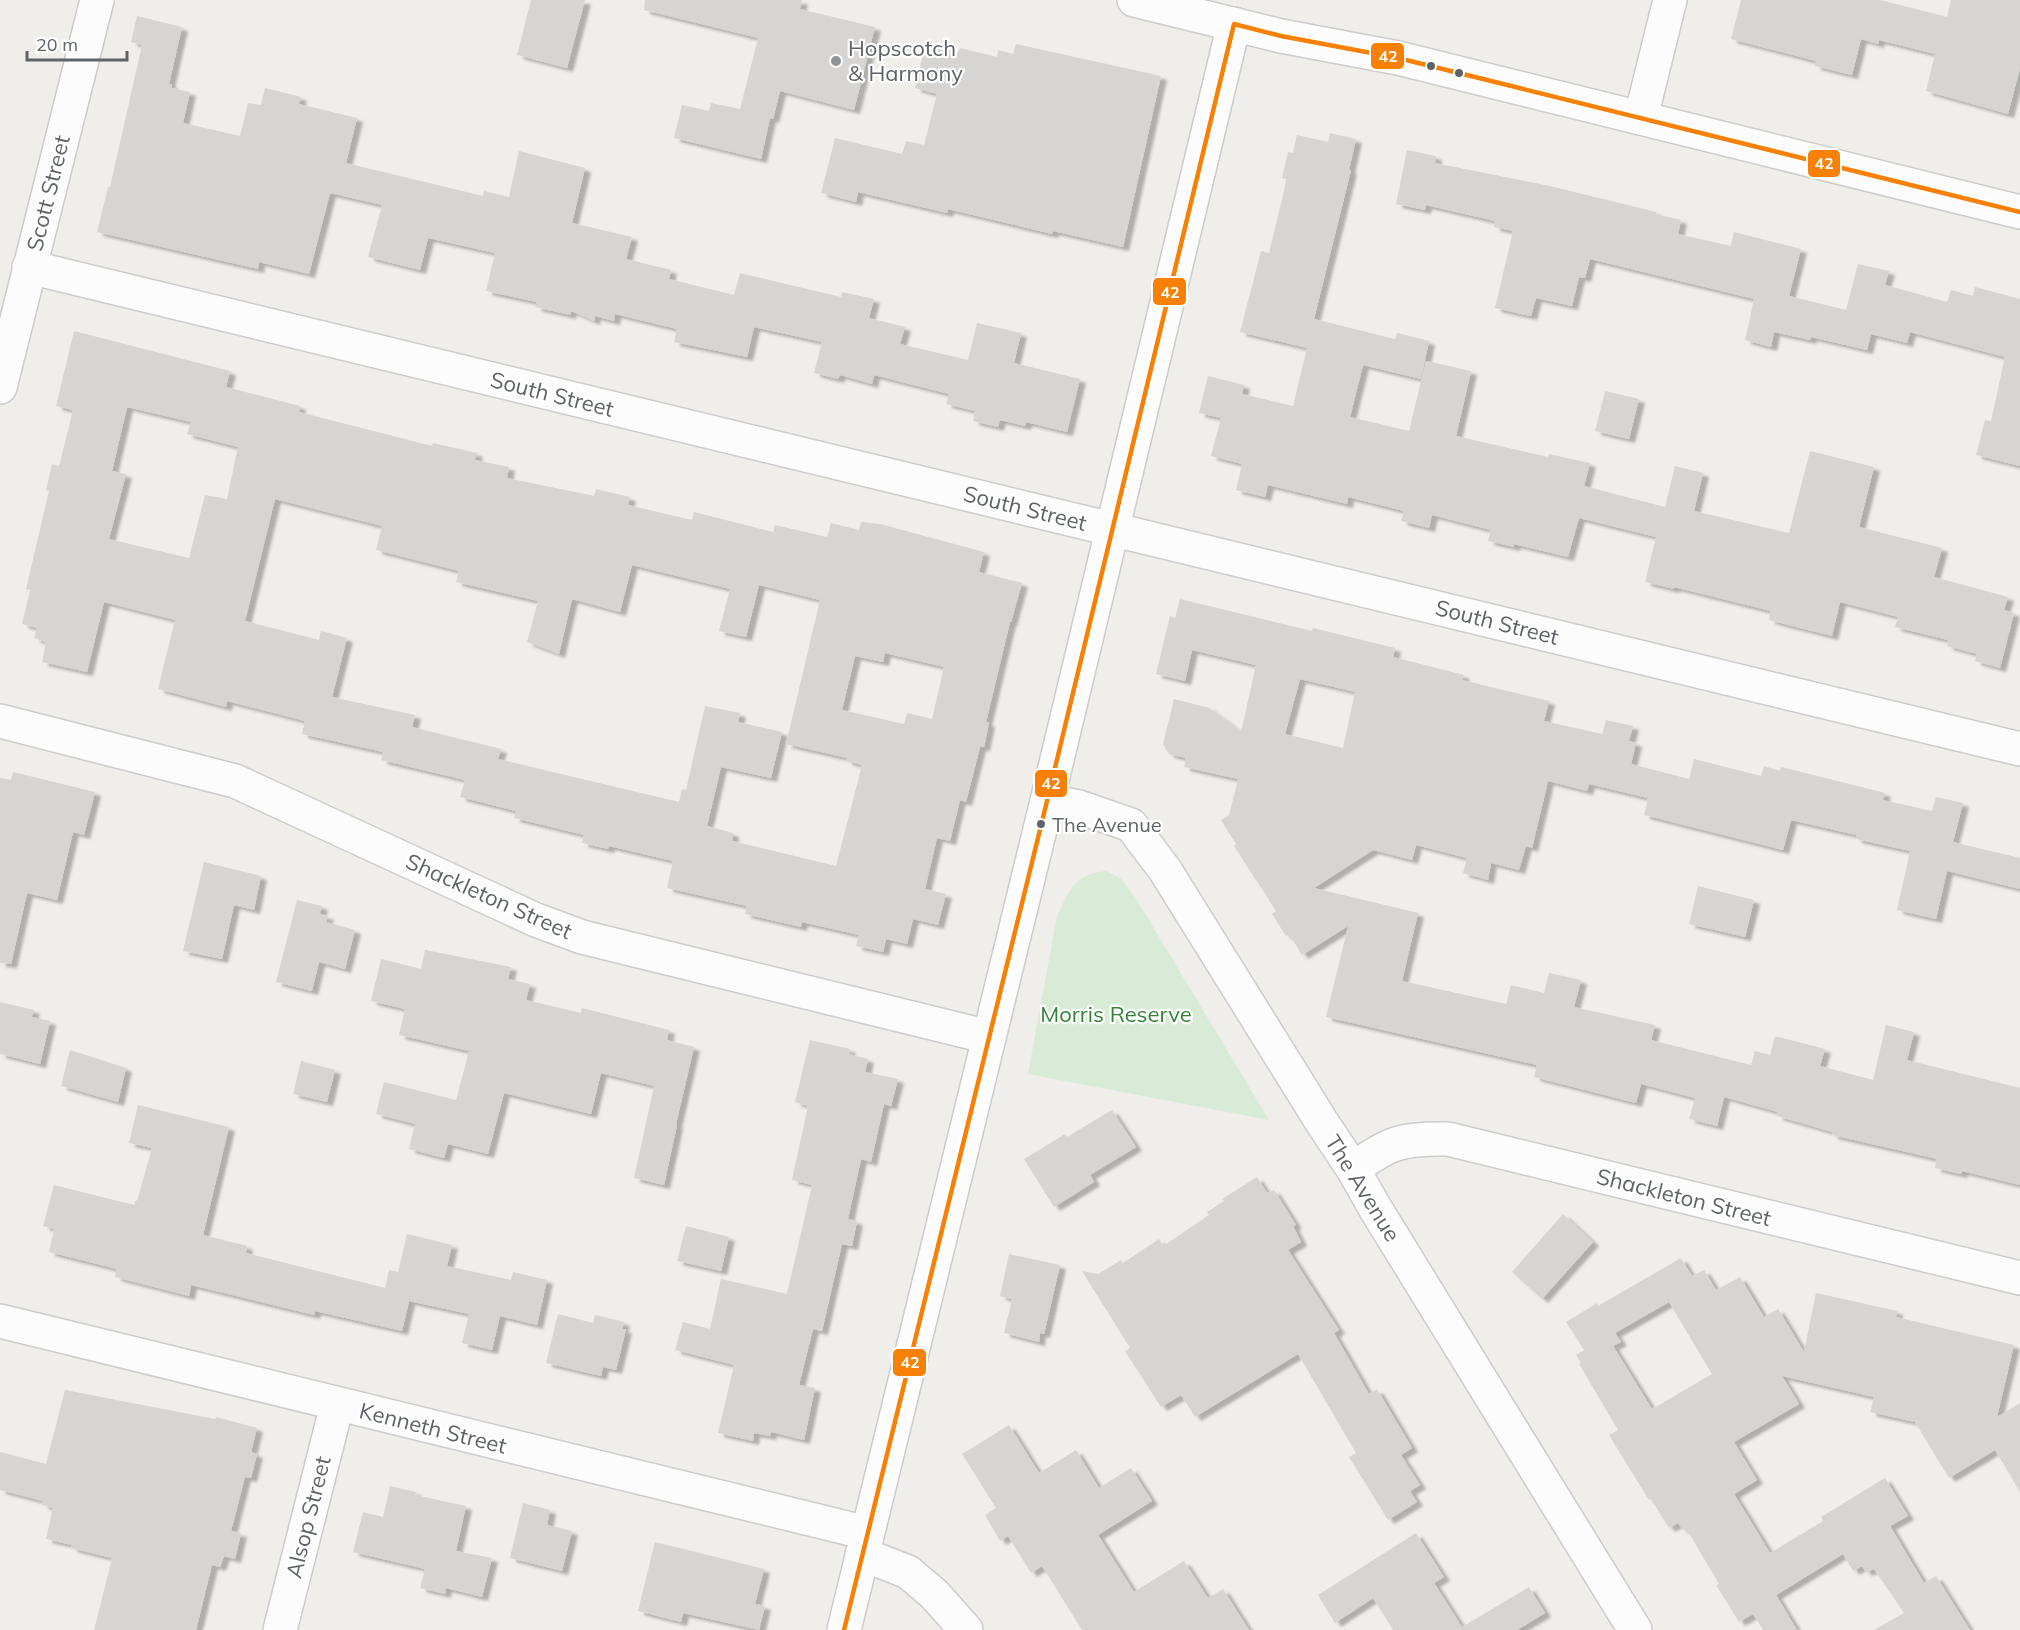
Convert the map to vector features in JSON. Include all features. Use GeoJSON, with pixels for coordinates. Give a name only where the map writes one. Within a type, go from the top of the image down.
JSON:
{"type":"FeatureCollection","features":[{"type":"Feature","properties":{"kind":"street","name":"Scott Street"},"geometry":{"type":"LineString","coordinates":[[0,387],[97,0]]}},
{"type":"Feature","properties":{"kind":"street"},"geometry":{"type":"LineString","coordinates":[[1134,0],[1281,36],[1398,58],[2020,212]]}},
{"type":"Feature","properties":{"kind":"street"},"geometry":{"type":"LineString","coordinates":[[1641,117],[1670,0]]}},
{"type":"Feature","properties":{"kind":"street"},"geometry":{"type":"LineString","coordinates":[[844,1630],[1234,24]]}},
{"type":"Feature","properties":{"kind":"street","name":"South Street"},"geometry":{"type":"LineString","coordinates":[[29,267],[2020,749]]}},
{"type":"Feature","properties":{"kind":"street","name":"Shackleton Street"},"geometry":{"type":"LineString","coordinates":[[0,721],[235,781],[536,920],[582,937],[989,1037]]}},
{"type":"Feature","properties":{"kind":"street","name":"The Avenue"},"geometry":{"type":"LineString","coordinates":[[1047,801],[1079,807],[1131,825],[1165,870],[1353,1169],[1635,1630]]}},
{"type":"Feature","properties":{"kind":"street","name":"Shackleton Street"},"geometry":{"type":"LineString","coordinates":[[1353,1169],[1378,1151],[1394,1144],[1416,1138],[1448,1139],[2020,1278]]}},
{"type":"Feature","properties":{"kind":"street","name":"Kenneth Street"},"geometry":{"type":"LineString","coordinates":[[0,1322],[337,1405],[865,1544],[908,1572],[934,1594],[966,1630]]}},
{"type":"Feature","properties":{"kind":"street","name":"Alsop Street"},"geometry":{"type":"LineString","coordinates":[[280,1630],[337,1405]]}},
{"type":"Feature","properties":{"kind":"green space","name":"Morris Reserve"},"geometry":{"type":"Polygon","coordinates":[[[1106,871],[1121,879],[1135,897],[1269,1120],[1028,1074],[1057,916],[1074,885],[1087,876],[1106,871]]]}},
{"type":"Feature","properties":{"kind":"building"},"geometry":{"type":"Polygon","coordinates":[[[531,0],[585,0],[567,68],[517,55],[531,0]]]}},
{"type":"Feature","properties":{"kind":"building"},"geometry":{"type":"Polygon","coordinates":[[[645,0],[802,0],[800,9],[875,27],[854,110],[780,91],[773,119],[770,118],[761,159],[674,138],[682,105],[709,111],[711,103],[740,109],[758,38],[644,10],[645,0]]]}},
{"type":"Feature","properties":{"kind":"building"},"geometry":{"type":"Polygon","coordinates":[[[1741,0],[1880,0],[1947,17],[1951,0],[2020,0],[2020,68],[2008,114],[1926,91],[1935,54],[1879,40],[1878,44],[1861,39],[1852,75],[1815,66],[1816,61],[1731,39],[1741,0]]]}},
{"type":"Feature","properties":{"kind":"building"},"geometry":{"type":"Polygon","coordinates":[[[137,16],[182,27],[169,84],[172,84],[172,88],[190,92],[183,123],[240,136],[248,103],[261,105],[265,88],[301,97],[299,104],[357,118],[346,163],[483,196],[484,191],[509,197],[519,151],[585,168],[572,223],[632,237],[626,259],[671,270],[669,279],[734,295],[740,273],[841,297],[842,292],[874,299],[869,318],[905,327],[900,344],[968,360],[977,323],[1021,333],[1014,363],[1080,379],[1067,432],[1026,422],[1025,426],[1000,420],[998,427],[973,421],[975,411],[946,404],[949,394],[874,375],[872,384],[840,375],[838,379],[814,373],[822,342],[754,327],[747,357],[674,342],[677,329],[615,314],[614,321],[595,316],[594,321],[571,311],[570,315],[535,307],[537,302],[486,291],[495,253],[428,238],[420,270],[368,257],[382,205],[330,193],[309,274],[259,262],[258,269],[97,232],[108,187],[110,187],[142,45],[131,42],[137,16]]]}},
{"type":"Feature","properties":{"kind":"building"},"geometry":{"type":"Polygon","coordinates":[[[1016,44],[1161,76],[1123,247],[1053,231],[1052,234],[948,209],[947,213],[858,192],[856,202],[821,193],[835,138],[902,154],[906,141],[924,145],[937,94],[915,88],[923,54],[930,56],[932,46],[958,53],[960,48],[997,57],[998,50],[1013,54],[1016,44]]]}},
{"type":"Feature","properties":{"kind":"building"},"geometry":{"type":"Polygon","coordinates":[[[1330,133],[1356,139],[1349,170],[1351,170],[1314,319],[1395,339],[1397,333],[1429,341],[1421,379],[1363,365],[1350,417],[1409,431],[1426,361],[1471,371],[1456,436],[1548,457],[1549,454],[1590,463],[1584,486],[1665,507],[1675,466],[1703,473],[1694,511],[1789,533],[1810,451],[1874,467],[1859,527],[1942,548],[1934,577],[2008,597],[2004,610],[2014,613],[2000,668],[1975,661],[1977,654],[1947,646],[1948,640],[1895,627],[1898,617],[1840,602],[1832,636],[1769,620],[1771,611],[1645,582],[1656,537],[1579,518],[1568,557],[1514,544],[1514,547],[1488,541],[1491,530],[1432,515],[1429,528],[1401,521],[1404,511],[1348,497],[1347,504],[1268,485],[1265,497],[1236,490],[1242,464],[1211,456],[1221,418],[1199,413],[1208,376],[1244,385],[1242,394],[1293,406],[1307,348],[1240,332],[1261,251],[1269,253],[1284,191],[1286,179],[1282,178],[1288,152],[1293,153],[1297,135],[1328,142],[1330,133]]]}},
{"type":"Feature","properties":{"kind":"building"},"geometry":{"type":"Polygon","coordinates":[[[1407,150],[1436,156],[1435,163],[1550,186],[1656,212],[1656,214],[1681,220],[1678,234],[1731,246],[1734,232],[1801,249],[1789,296],[1846,310],[1858,264],[1889,271],[1885,285],[1947,302],[1951,290],[1973,296],[1975,287],[2020,299],[2020,466],[1976,455],[1985,420],[1991,421],[2005,357],[1910,332],[1907,343],[1871,334],[1867,350],[1811,337],[1810,340],[1774,332],[1771,347],[1745,340],[1754,299],[1590,259],[1585,278],[1579,277],[1572,306],[1536,298],[1531,316],[1495,308],[1513,231],[1494,227],[1495,221],[1426,205],[1425,210],[1396,204],[1407,150]]]}},
{"type":"Feature","properties":{"kind":"building"},"geometry":{"type":"Polygon","coordinates":[[[74,331],[230,371],[226,387],[300,406],[299,412],[432,446],[433,443],[477,453],[475,460],[509,467],[507,478],[594,496],[596,489],[630,497],[628,505],[692,520],[694,512],[773,532],[775,525],[827,537],[831,523],[859,530],[861,522],[880,524],[984,552],[979,572],[1022,583],[1010,622],[986,722],[989,723],[984,747],[980,747],[966,802],[960,800],[950,841],[937,838],[925,889],[946,894],[938,925],[913,919],[907,944],[886,939],[883,952],[856,946],[859,935],[802,922],[801,927],[745,914],[747,906],[667,888],[673,861],[609,846],[608,849],[582,843],[584,835],[514,818],[516,811],[460,797],[465,780],[381,760],[383,752],[302,734],[305,721],[227,701],[226,707],[158,689],[175,620],[104,602],[87,672],[42,662],[46,642],[34,638],[37,628],[22,624],[30,590],[26,589],[49,491],[46,490],[52,464],[59,466],[73,410],[56,406],[74,331]],[[127,407],[112,471],[126,474],[109,539],[189,558],[205,495],[227,499],[238,447],[187,434],[191,422],[127,407]],[[275,499],[245,621],[319,640],[321,631],[347,638],[332,697],[415,715],[412,727],[501,749],[498,759],[679,802],[682,789],[686,790],[705,706],[740,713],[738,722],[782,732],[771,778],[721,767],[707,826],[733,833],[732,841],[836,866],[862,765],[846,761],[847,758],[786,744],[820,600],[759,585],[746,637],[719,631],[730,589],[632,565],[620,612],[572,599],[559,654],[527,642],[538,601],[456,582],[459,571],[376,550],[382,526],[275,499]],[[885,653],[883,662],[855,656],[842,710],[904,724],[907,713],[932,719],[944,667],[885,653]]]}},
{"type":"Feature","properties":{"kind":"building"},"geometry":{"type":"Polygon","coordinates":[[[1605,391],[1639,399],[1629,439],[1595,431],[1605,391]]]}},
{"type":"Feature","properties":{"kind":"building"},"geometry":{"type":"Polygon","coordinates":[[[1180,599],[1312,631],[1313,628],[1395,648],[1393,657],[1464,675],[1462,680],[1549,701],[1544,721],[1602,734],[1606,720],[1633,726],[1629,741],[1636,743],[1631,764],[1689,779],[1694,759],[1761,776],[1764,766],[1780,771],[1781,767],[1885,793],[1883,800],[1932,811],[1936,797],[1963,803],[1953,842],[2020,858],[2020,889],[1947,871],[1936,919],[1897,910],[1910,851],[1856,839],[1856,835],[1791,820],[1783,850],[1644,815],[1648,798],[1589,784],[1587,791],[1548,781],[1532,848],[1526,846],[1519,870],[1491,863],[1488,880],[1463,873],[1467,858],[1416,845],[1412,860],[1373,850],[1314,888],[1418,913],[1402,981],[1506,1004],[1511,985],[1544,993],[1549,973],[1581,980],[1574,1007],[1655,1025],[1651,1040],[1751,1065],[1755,1051],[1770,1055],[1775,1036],[1825,1049],[1820,1066],[1873,1080],[1886,1025],[1914,1032],[1907,1060],[2020,1088],[2020,1185],[1962,1171],[1961,1174],[1935,1168],[1937,1159],[1832,1135],[1832,1132],[1777,1116],[1778,1112],[1724,1097],[1717,1126],[1689,1119],[1695,1098],[1641,1084],[1636,1103],[1534,1077],[1537,1065],[1326,1017],[1348,926],[1302,955],[1289,934],[1286,936],[1272,914],[1276,911],[1234,846],[1236,844],[1221,820],[1229,815],[1238,779],[1184,767],[1186,758],[1169,754],[1163,744],[1174,699],[1209,708],[1241,732],[1256,665],[1192,650],[1185,681],[1156,674],[1170,616],[1175,618],[1180,599]],[[1300,679],[1285,734],[1343,748],[1355,692],[1300,679]]]}},
{"type":"Feature","properties":{"kind":"building"},"geometry":{"type":"Polygon","coordinates":[[[13,772],[95,792],[84,835],[73,832],[57,900],[27,893],[11,964],[0,963],[0,778],[11,780],[13,772]]]}},
{"type":"Feature","properties":{"kind":"building"},"geometry":{"type":"Polygon","coordinates":[[[204,862],[261,876],[254,910],[234,905],[222,959],[183,951],[204,862]]]}},
{"type":"Feature","properties":{"kind":"building"},"geometry":{"type":"Polygon","coordinates":[[[1698,886],[1754,900],[1745,937],[1689,924],[1698,886]]]}},
{"type":"Feature","properties":{"kind":"building"},"geometry":{"type":"Polygon","coordinates":[[[297,900],[322,906],[320,914],[328,916],[326,922],[355,930],[345,969],[319,962],[312,991],[276,982],[297,900]]]}},
{"type":"Feature","properties":{"kind":"building"},"geometry":{"type":"Polygon","coordinates":[[[425,950],[511,967],[508,979],[530,984],[526,1000],[581,1013],[582,1008],[669,1030],[667,1040],[694,1047],[664,1185],[634,1178],[654,1086],[601,1073],[591,1114],[504,1093],[488,1154],[448,1144],[444,1158],[409,1149],[415,1124],[376,1114],[384,1082],[456,1100],[469,1051],[399,1035],[405,1009],[371,1001],[381,959],[421,969],[425,950]]]}},
{"type":"Feature","properties":{"kind":"building"},"geometry":{"type":"Polygon","coordinates":[[[0,1002],[34,1010],[32,1017],[50,1021],[40,1064],[0,1054],[0,1002]]]}},
{"type":"Feature","properties":{"kind":"building"},"geometry":{"type":"Polygon","coordinates":[[[810,1040],[850,1049],[849,1054],[868,1059],[865,1072],[898,1079],[891,1106],[884,1104],[871,1162],[861,1159],[848,1219],[857,1221],[852,1246],[842,1244],[822,1331],[813,1329],[799,1385],[815,1388],[804,1440],[771,1432],[770,1436],[754,1433],[753,1441],[718,1433],[734,1365],[675,1350],[683,1322],[710,1329],[721,1279],[787,1294],[812,1185],[792,1180],[808,1106],[795,1102],[810,1040]]]}},
{"type":"Feature","properties":{"kind":"building"},"geometry":{"type":"Polygon","coordinates":[[[70,1050],[126,1068],[118,1102],[61,1086],[70,1050]]]}},
{"type":"Feature","properties":{"kind":"building"},"geometry":{"type":"Polygon","coordinates":[[[301,1061],[335,1070],[327,1102],[293,1094],[301,1061]]]}},
{"type":"Feature","properties":{"kind":"building"},"geometry":{"type":"Polygon","coordinates":[[[138,1105],[229,1127],[203,1235],[247,1246],[246,1253],[385,1288],[389,1270],[398,1272],[407,1234],[452,1245],[447,1266],[511,1280],[513,1272],[547,1280],[537,1325],[500,1316],[492,1350],[462,1343],[469,1314],[409,1301],[402,1331],[315,1311],[314,1315],[191,1285],[189,1296],[115,1277],[117,1269],[49,1252],[54,1229],[43,1226],[54,1185],[134,1205],[137,1201],[152,1148],[129,1143],[138,1105]]]}},
{"type":"Feature","properties":{"kind":"building"},"geometry":{"type":"Polygon","coordinates":[[[1112,1110],[1136,1147],[1090,1175],[1094,1182],[1054,1207],[1024,1159],[1065,1134],[1067,1137],[1112,1110]]]}},
{"type":"Feature","properties":{"kind":"building"},"geometry":{"type":"Polygon","coordinates":[[[1257,1177],[1267,1193],[1274,1190],[1296,1225],[1293,1226],[1301,1242],[1288,1250],[1339,1330],[1334,1333],[1369,1394],[1377,1389],[1412,1448],[1401,1455],[1420,1485],[1410,1491],[1417,1502],[1388,1520],[1349,1457],[1356,1453],[1298,1354],[1195,1417],[1181,1395],[1161,1407],[1125,1351],[1130,1348],[1082,1271],[1098,1274],[1121,1260],[1123,1263],[1159,1239],[1163,1246],[1209,1215],[1207,1212],[1224,1201],[1222,1199],[1257,1177]]]}},
{"type":"Feature","properties":{"kind":"building"},"geometry":{"type":"Polygon","coordinates":[[[1563,1214],[1593,1242],[1542,1299],[1512,1272],[1563,1214]]]}},
{"type":"Feature","properties":{"kind":"building"},"geometry":{"type":"Polygon","coordinates":[[[686,1226],[729,1237],[721,1271],[677,1261],[686,1226]]]}},
{"type":"Feature","properties":{"kind":"building"},"geometry":{"type":"Polygon","coordinates":[[[1009,1254],[1060,1265],[1044,1334],[1040,1333],[1039,1342],[1004,1333],[1012,1299],[1000,1296],[1009,1254]]]}},
{"type":"Feature","properties":{"kind":"building"},"geometry":{"type":"Polygon","coordinates":[[[1681,1258],[1692,1276],[1704,1270],[1716,1290],[1740,1277],[1764,1317],[1778,1309],[1804,1352],[1816,1293],[1897,1311],[1896,1317],[2014,1345],[1997,1417],[2020,1403],[2020,1492],[1995,1450],[1949,1478],[1915,1422],[1870,1412],[1874,1397],[1782,1376],[1799,1404],[1734,1442],[1757,1480],[1734,1494],[1770,1553],[1823,1521],[1821,1517],[1885,1478],[1908,1516],[1890,1526],[1924,1583],[1936,1576],[1970,1630],[1874,1630],[1904,1613],[1874,1569],[1866,1572],[1862,1566],[1853,1571],[1843,1554],[1776,1595],[1797,1630],[1763,1630],[1753,1614],[1739,1622],[1716,1585],[1719,1584],[1686,1528],[1683,1530],[1678,1523],[1669,1528],[1609,1435],[1618,1430],[1579,1364],[1581,1363],[1576,1355],[1584,1350],[1566,1322],[1597,1303],[1598,1306],[1681,1258]],[[1669,1302],[1615,1333],[1621,1342],[1613,1346],[1652,1409],[1712,1374],[1669,1302]]]}},
{"type":"Feature","properties":{"kind":"building"},"geometry":{"type":"Polygon","coordinates":[[[558,1314],[593,1323],[595,1315],[624,1322],[622,1329],[626,1329],[616,1370],[603,1367],[601,1376],[546,1363],[558,1314]]]}},
{"type":"Feature","properties":{"kind":"building"},"geometry":{"type":"Polygon","coordinates":[[[65,1390],[215,1419],[216,1417],[257,1428],[251,1452],[257,1454],[251,1478],[245,1477],[231,1531],[241,1533],[235,1559],[224,1556],[220,1567],[212,1565],[196,1630],[94,1630],[112,1558],[46,1539],[53,1508],[42,1505],[43,1501],[0,1490],[0,1452],[46,1464],[65,1390]]]}},
{"type":"Feature","properties":{"kind":"building"},"geometry":{"type":"Polygon","coordinates":[[[1009,1425],[1039,1473],[1076,1450],[1099,1488],[1131,1468],[1152,1501],[1098,1535],[1134,1592],[1184,1561],[1208,1598],[1223,1589],[1249,1630],[1082,1630],[1042,1566],[1031,1573],[1008,1536],[1000,1541],[985,1515],[996,1508],[962,1454],[1009,1425]]]}},
{"type":"Feature","properties":{"kind":"building"},"geometry":{"type":"Polygon","coordinates":[[[390,1486],[416,1492],[415,1495],[466,1506],[456,1551],[492,1558],[482,1597],[446,1588],[445,1594],[420,1588],[425,1569],[353,1552],[363,1512],[383,1517],[390,1486]]]}},
{"type":"Feature","properties":{"kind":"building"},"geometry":{"type":"Polygon","coordinates":[[[523,1503],[550,1510],[547,1525],[572,1531],[562,1571],[510,1558],[523,1503]]]}},
{"type":"Feature","properties":{"kind":"building"},"geometry":{"type":"Polygon","coordinates":[[[1416,1533],[1444,1577],[1434,1583],[1462,1627],[1529,1587],[1545,1613],[1517,1630],[1393,1630],[1373,1598],[1335,1623],[1318,1595],[1416,1533]]]}},
{"type":"Feature","properties":{"kind":"building"},"geometry":{"type":"Polygon","coordinates":[[[655,1542],[764,1569],[755,1604],[765,1606],[759,1630],[683,1613],[681,1622],[638,1611],[655,1542]]]}},
{"type":"Feature","properties":{"kind":"transit line","name":"42"},"geometry":{"type":"LineString","coordinates":[[1234,24],[1281,36],[1398,58],[2020,212]]}},
{"type":"Feature","properties":{"kind":"transit line","name":"42"},"geometry":{"type":"LineString","coordinates":[[844,1630],[1234,24]]}},
{"type":"Feature","properties":{"kind":"place","name":"Hopscotch & Harmony"},"geometry":{"type":"Point","coordinates":[836,61]}},
{"type":"Feature","properties":{"kind":"place","name":"The Avenue"},"geometry":{"type":"Point","coordinates":[1041,824]}}]}
